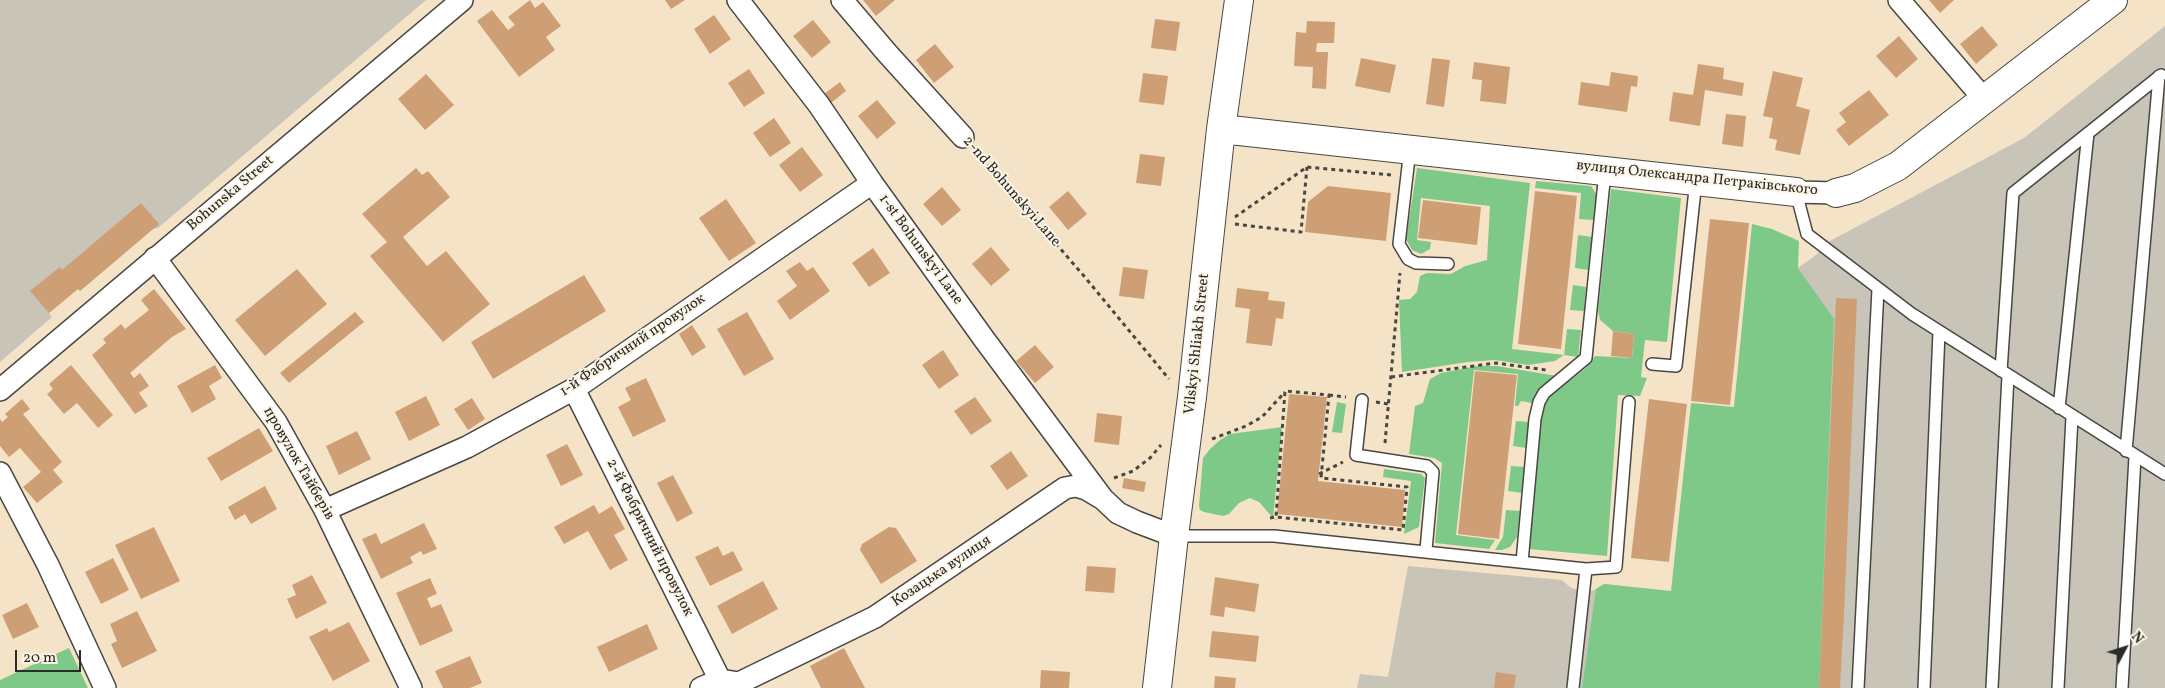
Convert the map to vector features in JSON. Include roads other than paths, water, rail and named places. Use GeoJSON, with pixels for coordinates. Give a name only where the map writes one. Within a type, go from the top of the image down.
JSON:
{"type":"FeatureCollection","features":[{"type":"Feature","properties":{"kind":"street","name":"Bohunska Street"},"geometry":{"type":"LineString","coordinates":[[0,390],[462,0]]}},
{"type":"Feature","properties":{"kind":"street","name":"1-st Bohunskyi Lane"},"geometry":{"type":"LineString","coordinates":[[738,0],[819,105],[872,183],[1103,499]]}},
{"type":"Feature","properties":{"kind":"street","name":"2-nd Bohunskyi Lane"},"geometry":{"type":"LineString","coordinates":[[842,0],[963,137]]}},
{"type":"Feature","properties":{"kind":"street","name":"Vilskyi Shliakh Street"},"geometry":{"type":"LineString","coordinates":[[1157,688],[1192,397],[1221,129],[1238,0]]}},
{"type":"Feature","properties":{"kind":"street"},"geometry":{"type":"LineString","coordinates":[[1899,0],[1984,99]]}},
{"type":"Feature","properties":{"kind":"street","name":"вулиця Олександра Петраківського"},"geometry":{"type":"LineString","coordinates":[[1221,129],[1796,192],[1836,192],[1855,188],[1898,166],[2113,0]]}},
{"type":"Feature","properties":{"kind":"street","name":"1-й Фабричний провулок"},"geometry":{"type":"LineString","coordinates":[[325,510],[467,447],[574,389],[872,183]]}},
{"type":"Feature","properties":{"kind":"street","name":"провулок Тайберів"},"geometry":{"type":"LineString","coordinates":[[155,258],[276,422],[325,510],[411,688]]}},
{"type":"Feature","properties":{"kind":"street","name":"2-й Фабричний провулок"},"geometry":{"type":"LineString","coordinates":[[574,389],[715,685]]}},
{"type":"Feature","properties":{"kind":"street"},"geometry":{"type":"LineString","coordinates":[[0,473],[48,565],[105,688]]}},
{"type":"Feature","properties":{"kind":"street","name":"Козацька вулиця"},"geometry":{"type":"LineString","coordinates":[[715,685],[739,683],[875,616],[1065,488],[1076,486],[1086,489],[1103,499],[1124,516],[1174,536]]}},
{"type":"Feature","properties":{"kind":"lane"},"geometry":{"type":"LineString","coordinates":[[1992,688],[2013,194],[2162,74]]}},
{"type":"Feature","properties":{"kind":"lane"},"geometry":{"type":"LineString","coordinates":[[2122,688],[2131,454],[2162,74]]}},
{"type":"Feature","properties":{"kind":"lane"},"geometry":{"type":"LineString","coordinates":[[2059,408],[2088,133]]}},
{"type":"Feature","properties":{"kind":"lane"},"geometry":{"type":"LineString","coordinates":[[1410,149],[1399,244],[1402,252],[1408,259],[1416,263],[1448,264]]}},
{"type":"Feature","properties":{"kind":"lane"},"geometry":{"type":"LineString","coordinates":[[1522,562],[1535,419],[1539,402],[1544,393],[1586,358],[1605,170]]}},
{"type":"Feature","properties":{"kind":"lane"},"geometry":{"type":"LineString","coordinates":[[1652,364],[1676,366],[1696,180]]}},
{"type":"Feature","properties":{"kind":"lane"},"geometry":{"type":"LineString","coordinates":[[1796,192],[1807,234],[1912,314],[2072,417],[2165,474]]}},
{"type":"Feature","properties":{"kind":"lane"},"geometry":{"type":"LineString","coordinates":[[1858,688],[1878,288]]}},
{"type":"Feature","properties":{"kind":"lane"},"geometry":{"type":"LineString","coordinates":[[1924,688],[1940,332]]}},
{"type":"Feature","properties":{"kind":"lane"},"geometry":{"type":"LineString","coordinates":[[1362,400],[1356,455],[1427,466],[1433,472],[1426,550]]}},
{"type":"Feature","properties":{"kind":"lane"},"geometry":{"type":"LineString","coordinates":[[1174,536],[1274,536],[1426,550],[1586,569],[1616,567],[1629,402]]}},
{"type":"Feature","properties":{"kind":"lane"},"geometry":{"type":"LineString","coordinates":[[2058,688],[2072,417]]}},
{"type":"Feature","properties":{"kind":"lane"},"geometry":{"type":"LineString","coordinates":[[1573,688],[1586,569]]}}]}
